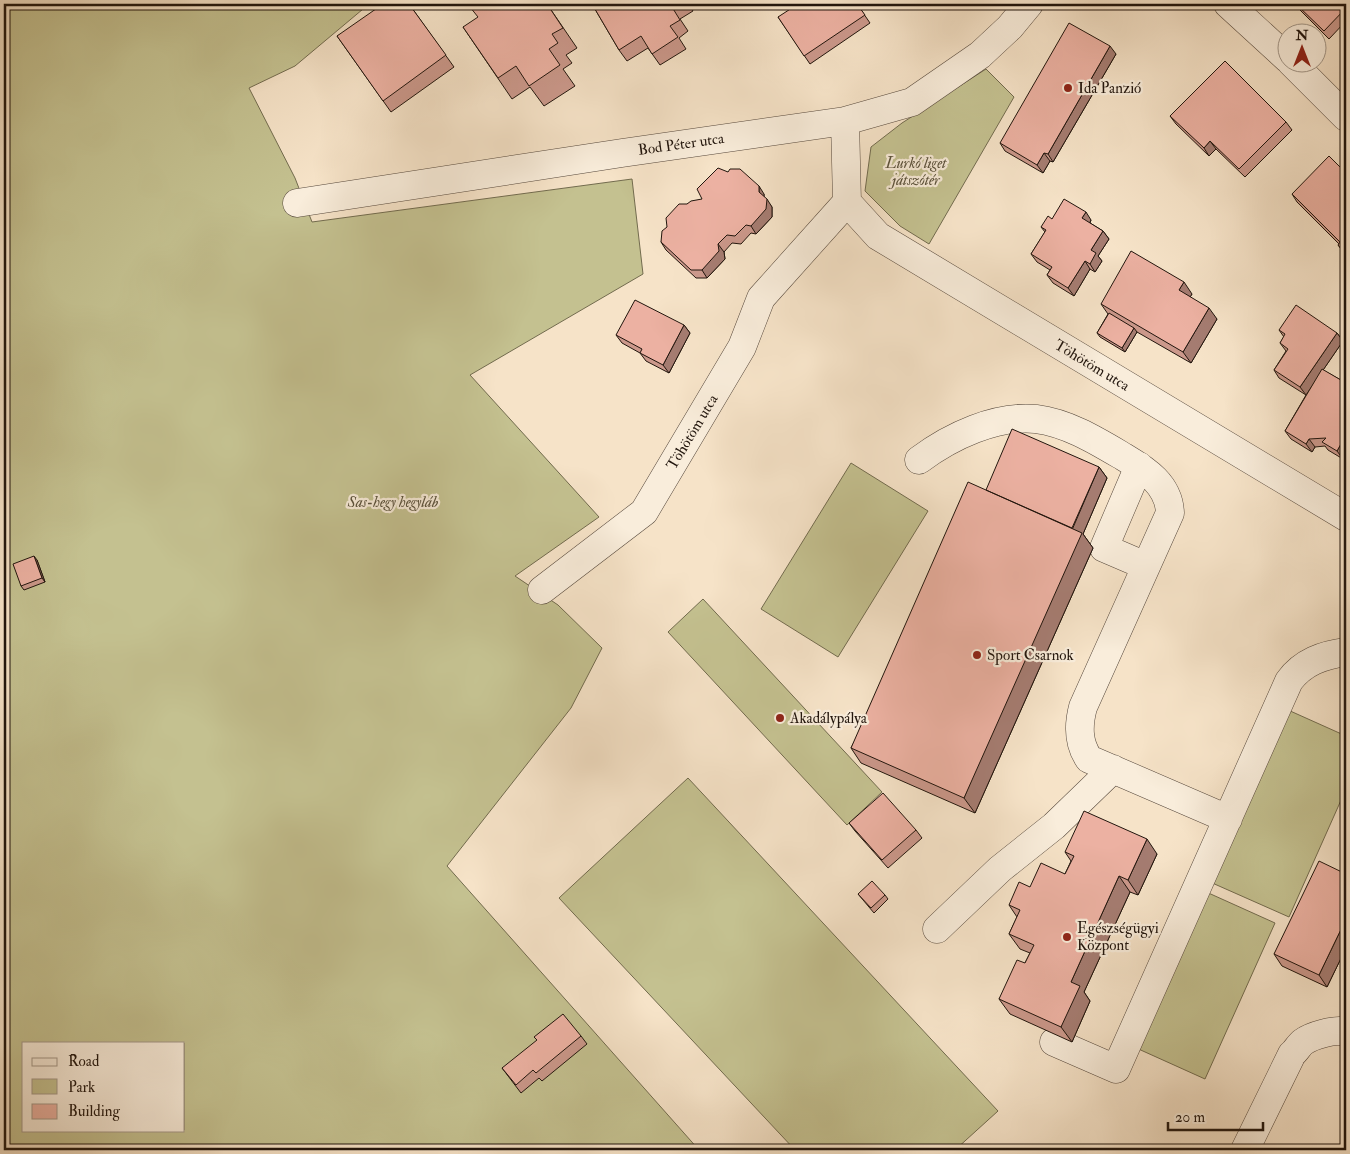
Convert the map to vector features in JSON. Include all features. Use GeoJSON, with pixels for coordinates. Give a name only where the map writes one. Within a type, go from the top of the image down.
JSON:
{"type":"FeatureCollection","features":[{"type":"Feature","properties":{"kind":"street","name":"Bod Péter utca"},"geometry":{"type":"LineString","coordinates":[[297,203],[845,121],[912,102],[980,56],[1010,27],[1029,4]]}},
{"type":"Feature","properties":{"kind":"street"},"geometry":{"type":"LineString","coordinates":[[1228,4],[1278,50]]}},
{"type":"Feature","properties":{"kind":"street"},"geometry":{"type":"LineString","coordinates":[[1301,72],[1346,117]]}},
{"type":"Feature","properties":{"kind":"street"},"geometry":{"type":"LineString","coordinates":[[845,121],[847,202]]}},
{"type":"Feature","properties":{"kind":"street","name":"Töhötöm utca"},"geometry":{"type":"LineString","coordinates":[[542,590],[644,512],[742,347],[761,298],[847,202],[878,236],[890,244],[1346,517]]}},
{"type":"Feature","properties":{"kind":"street"},"geometry":{"type":"LineString","coordinates":[[920,460],[942,444],[963,433],[1012,420],[1036,419],[1059,425],[1092,438],[1139,466],[1159,483],[1166,493],[1170,505],[1170,513],[1083,707],[1079,720],[1079,735],[1083,750],[1089,759],[1228,819]]}},
{"type":"Feature","properties":{"kind":"street"},"geometry":{"type":"LineString","coordinates":[[1139,466],[1104,548],[1146,566]]}},
{"type":"Feature","properties":{"kind":"street"},"geometry":{"type":"LineString","coordinates":[[1054,1042],[1116,1069],[1289,681],[1295,672],[1313,660],[1346,652]]}},
{"type":"Feature","properties":{"kind":"street"},"geometry":{"type":"LineString","coordinates":[[936,929],[1000,869],[1054,826],[1113,769]]}},
{"type":"Feature","properties":{"kind":"street"},"geometry":{"type":"LineString","coordinates":[[1245,1150],[1292,1054],[1304,1042],[1318,1035],[1342,1030],[1346,1032]]}},
{"type":"Feature","properties":{"kind":"green space","name":"Sas-hegy hegyláb"},"geometry":{"type":"Polygon","coordinates":[[[4,4],[369,4],[295,66],[249,88],[295,178],[312,222],[632,179],[643,274],[470,375],[599,517],[515,576],[558,605],[602,648],[571,708],[447,866],[699,1150],[4,1150],[4,4]]]}},
{"type":"Feature","properties":{"kind":"green space","name":"Lurkó liget játszótér"},"geometry":{"type":"Polygon","coordinates":[[[986,69],[1014,97],[929,244],[900,226],[865,191],[871,147],[902,123],[986,69]]]}},
{"type":"Feature","properties":{"kind":"green space"},"geometry":{"type":"Polygon","coordinates":[[[851,463],[928,511],[838,657],[761,609],[851,463]]]}},
{"type":"Feature","properties":{"kind":"green space","name":"Akadálypálya"},"geometry":{"type":"Polygon","coordinates":[[[703,599],[882,792],[847,825],[668,632],[703,599]]]}},
{"type":"Feature","properties":{"kind":"green space"},"geometry":{"type":"Polygon","coordinates":[[[1288,710],[1346,736],[1346,789],[1289,917],[1210,882],[1288,710]]]}},
{"type":"Feature","properties":{"kind":"green space"},"geometry":{"type":"Polygon","coordinates":[[[688,778],[998,1111],[955,1150],[795,1150],[559,898],[688,778]]]}},
{"type":"Feature","properties":{"kind":"green space"},"geometry":{"type":"Polygon","coordinates":[[[1204,891],[1275,923],[1205,1079],[1134,1047],[1204,891]]]}},
{"type":"Feature","properties":{"kind":"building"},"geometry":{"type":"Polygon","coordinates":[[[383,4],[409,4],[446,55],[383,101],[337,36],[383,4]]]}},
{"type":"Feature","properties":{"kind":"building"},"geometry":{"type":"Polygon","coordinates":[[[475,4],[515,4],[519,9],[527,4],[547,4],[563,28],[552,34],[558,43],[549,49],[560,65],[529,86],[516,66],[498,78],[463,27],[478,17],[470,7],[475,4]]]}},
{"type":"Feature","properties":{"kind":"building"},"geometry":{"type":"Polygon","coordinates":[[[592,4],[677,4],[672,7],[680,20],[670,26],[678,37],[652,54],[641,36],[619,50],[592,4]]]}},
{"type":"Feature","properties":{"kind":"building"},"geometry":{"type":"Polygon","coordinates":[[[798,4],[857,4],[865,15],[804,56],[778,17],[798,4]]]}},
{"type":"Feature","properties":{"kind":"building"},"geometry":{"type":"Polygon","coordinates":[[[1296,4],[1346,4],[1346,8],[1328,27],[1328,22],[1315,22],[1296,4]]]}},
{"type":"Feature","properties":{"kind":"building"},"geometry":{"type":"Polygon","coordinates":[[[1069,23],[1110,46],[1048,154],[1044,153],[1037,165],[1000,143],[1069,23]]]}},
{"type":"Feature","properties":{"kind":"building"},"geometry":{"type":"Polygon","coordinates":[[[1225,61],[1286,122],[1239,169],[1210,141],[1204,148],[1170,116],[1225,61]]]}},
{"type":"Feature","properties":{"kind":"building"},"geometry":{"type":"Polygon","coordinates":[[[1329,156],[1346,173],[1346,254],[1338,245],[1340,242],[1292,194],[1329,156]]]}},
{"type":"Feature","properties":{"kind":"building"},"geometry":{"type":"Polygon","coordinates":[[[718,168],[728,172],[730,169],[740,169],[759,186],[759,192],[767,199],[766,209],[751,226],[746,225],[735,236],[727,235],[718,244],[719,251],[702,270],[691,270],[661,242],[662,231],[667,227],[666,218],[679,204],[687,204],[691,201],[702,199],[697,189],[718,168]]]}},
{"type":"Feature","properties":{"kind":"building"},"geometry":{"type":"Polygon","coordinates":[[[1064,199],[1086,212],[1082,218],[1103,231],[1091,250],[1096,253],[1090,264],[1085,261],[1068,288],[1047,275],[1052,267],[1031,254],[1046,230],[1041,227],[1048,216],[1052,219],[1064,199]]]}},
{"type":"Feature","properties":{"kind":"building"},"geometry":{"type":"Polygon","coordinates":[[[1131,251],[1184,282],[1179,290],[1209,308],[1183,352],[1101,304],[1131,251]]]}},
{"type":"Feature","properties":{"kind":"building"},"geometry":{"type":"Polygon","coordinates":[[[635,300],[684,325],[663,365],[640,353],[642,349],[616,335],[635,300]]]}},
{"type":"Feature","properties":{"kind":"building"},"geometry":{"type":"Polygon","coordinates":[[[1296,305],[1337,333],[1300,387],[1274,370],[1288,349],[1280,343],[1285,334],[1279,330],[1296,305]]]}},
{"type":"Feature","properties":{"kind":"building"},"geometry":{"type":"Polygon","coordinates":[[[1109,313],[1134,328],[1122,348],[1097,333],[1109,313]]]}},
{"type":"Feature","properties":{"kind":"building"},"geometry":{"type":"Polygon","coordinates":[[[1322,369],[1346,383],[1346,435],[1337,451],[1322,442],[1326,438],[1309,439],[1306,444],[1285,431],[1322,369]]]}},
{"type":"Feature","properties":{"kind":"building"},"geometry":{"type":"Polygon","coordinates":[[[1012,429],[1099,467],[1072,528],[986,490],[1012,429]]]}},
{"type":"Feature","properties":{"kind":"building","name":"Sport Csarnok"},"geometry":{"type":"Polygon","coordinates":[[[968,482],[1082,533],[964,798],[851,748],[968,482]]]}},
{"type":"Feature","properties":{"kind":"building"},"geometry":{"type":"Polygon","coordinates":[[[34,556],[42,578],[21,586],[13,564],[34,556]]]}},
{"type":"Feature","properties":{"kind":"building"},"geometry":{"type":"Polygon","coordinates":[[[883,793],[916,830],[882,860],[849,823],[883,793]]]}},
{"type":"Feature","properties":{"kind":"building","name":"Egészségügyi Központ"},"geometry":{"type":"Polygon","coordinates":[[[1084,811],[1147,839],[1128,880],[1119,876],[1071,982],[1080,986],[1061,1027],[999,999],[1017,960],[1025,963],[1034,945],[1009,934],[1020,910],[1009,905],[1019,882],[1030,887],[1041,863],[1065,874],[1074,856],[1065,852],[1084,811]]]}},
{"type":"Feature","properties":{"kind":"building"},"geometry":{"type":"Polygon","coordinates":[[[1319,861],[1346,874],[1346,919],[1319,975],[1274,954],[1319,861]]]}},
{"type":"Feature","properties":{"kind":"building"},"geometry":{"type":"Polygon","coordinates":[[[872,881],[885,895],[871,908],[858,894],[872,881]]]}},
{"type":"Feature","properties":{"kind":"building"},"geometry":{"type":"Polygon","coordinates":[[[563,1014],[581,1036],[536,1073],[533,1070],[516,1085],[502,1068],[537,1040],[534,1037],[563,1014]]]}},
{"type":"Feature","properties":{"kind":"place","name":"Ida Panzió"},"geometry":{"type":"Point","coordinates":[1068,88]}},
{"type":"Feature","properties":{"kind":"place","name":"Sport Csarnok"},"geometry":{"type":"Point","coordinates":[977,655]}},
{"type":"Feature","properties":{"kind":"place","name":"Akadálypálya"},"geometry":{"type":"Point","coordinates":[780,718]}},
{"type":"Feature","properties":{"kind":"place","name":"Egészségügyi Központ"},"geometry":{"type":"Point","coordinates":[1067,937]}}]}
